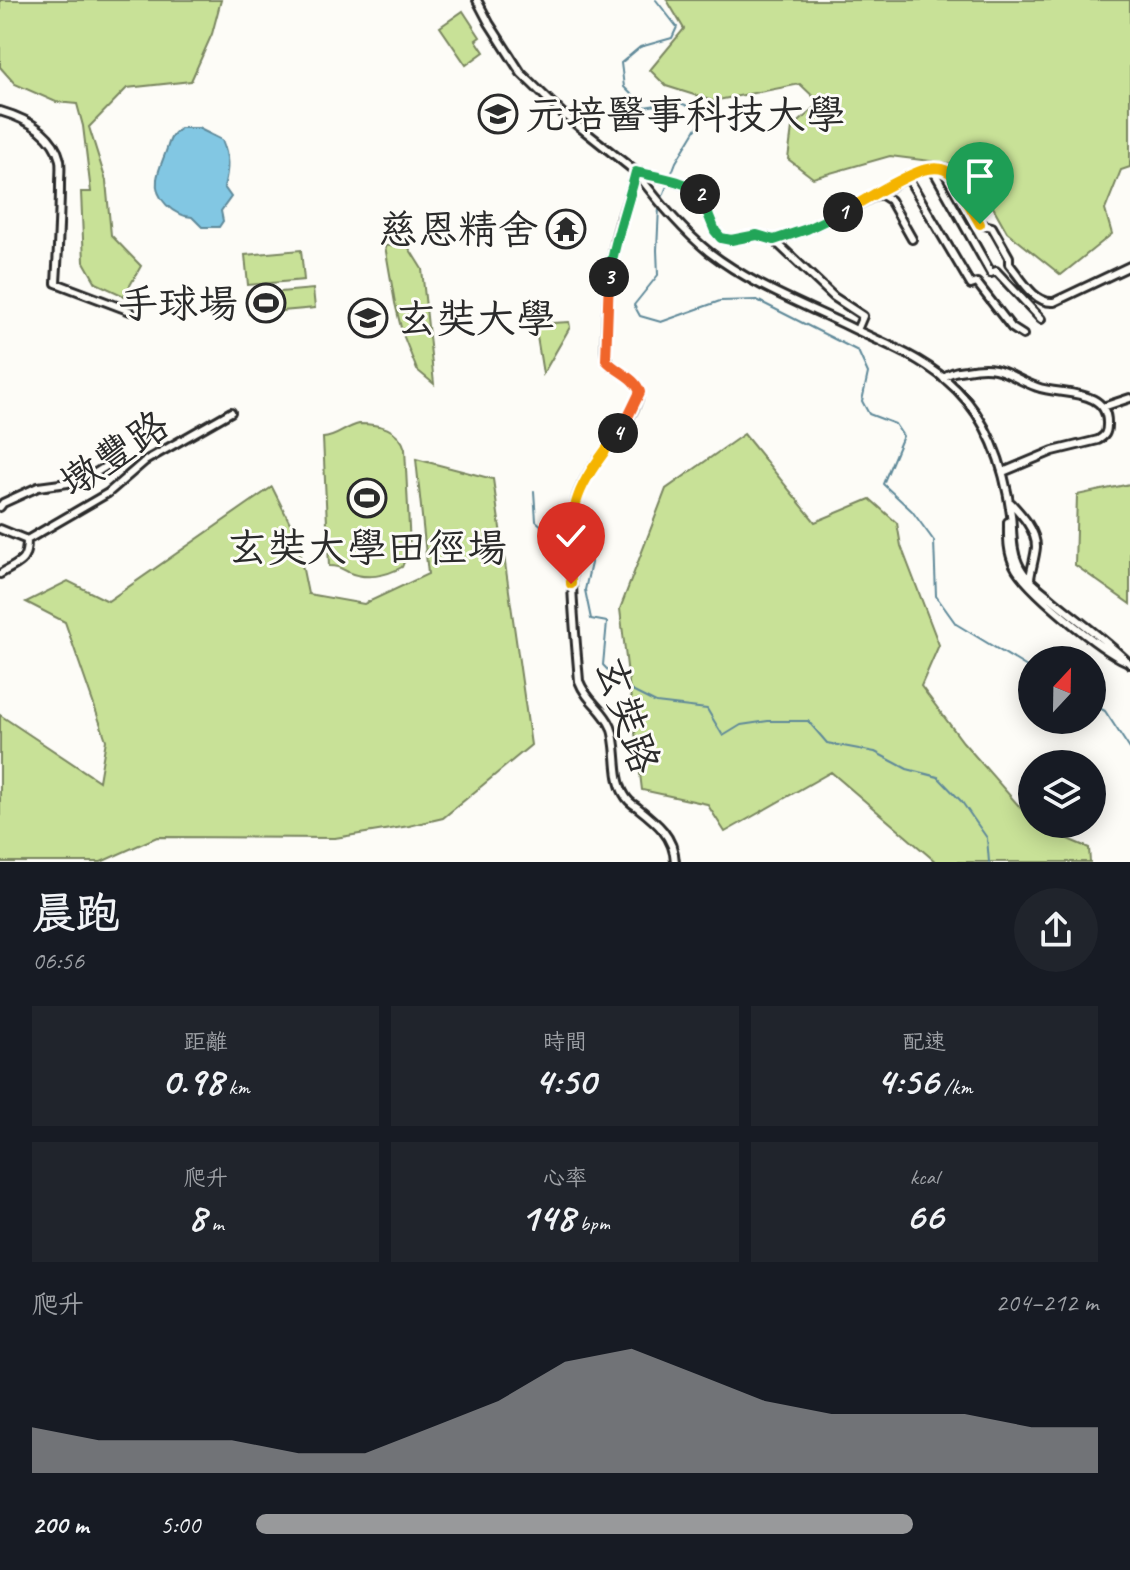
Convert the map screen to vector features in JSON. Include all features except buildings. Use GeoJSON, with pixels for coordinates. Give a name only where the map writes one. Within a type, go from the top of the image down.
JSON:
{"type":"FeatureCollection","features":[{"type":"Feature","properties":{"kind":"street"},"geometry":{"type":"LineString","coordinates":[[477,0],[521,73],[569,119],[636,172],[708,251],[732,268],[917,358],[958,391],[989,436],[1003,472],[1018,564],[1030,579],[1074,618],[1130,663]]}},
{"type":"Feature","properties":{"kind":"street"},"geometry":{"type":"LineString","coordinates":[[0,111],[35,126],[50,140],[60,159],[56,283],[130,311]]}},
{"type":"Feature","properties":{"kind":"street"},"geometry":{"type":"LineString","coordinates":[[774,240],[807,229],[932,168],[948,170],[980,224],[992,227],[1009,257],[1009,264],[1038,299],[1054,302],[1130,266]]}},
{"type":"Feature","properties":{"kind":"street"},"geometry":{"type":"LineString","coordinates":[[932,168],[994,272],[1041,319]]}},
{"type":"Feature","properties":{"kind":"street"},"geometry":{"type":"LineString","coordinates":[[636,172],[697,189],[721,238],[731,240],[757,235],[774,240],[834,297],[863,316],[857,330]]}},
{"type":"Feature","properties":{"kind":"street","name":"玄奘路"},"geometry":{"type":"LineString","coordinates":[[636,172],[616,236],[609,274],[605,351],[606,360],[612,368],[636,383],[640,392],[626,421],[577,497],[571,584],[579,681],[584,695],[611,728],[623,794],[665,831],[675,862]]}},
{"type":"Feature","properties":{"kind":"street"},"geometry":{"type":"LineString","coordinates":[[908,178],[971,285],[1009,264]]}},
{"type":"Feature","properties":{"kind":"street"},"geometry":{"type":"LineString","coordinates":[[879,193],[890,200],[912,239]]}},
{"type":"Feature","properties":{"kind":"street"},"geometry":{"type":"LineString","coordinates":[[977,283],[1012,328],[1023,335]]}},
{"type":"Feature","properties":{"kind":"street"},"geometry":{"type":"LineString","coordinates":[[943,378],[950,373],[992,367],[1037,387],[1088,397],[1103,407],[1107,429],[1098,440],[1053,451],[1003,472]]}},
{"type":"Feature","properties":{"kind":"street"},"geometry":{"type":"LineString","coordinates":[[1103,407],[1129,400]]}},
{"type":"Feature","properties":{"kind":"street","name":"墩豐路"},"geometry":{"type":"LineString","coordinates":[[0,574],[27,554],[27,540],[108,493],[145,461],[231,412]]}},
{"type":"Feature","properties":{"kind":"street","name":"墩豐路"},"geometry":{"type":"LineString","coordinates":[[0,507],[38,487],[68,483],[97,472],[119,458]]}},
{"type":"Feature","properties":{"kind":"street"},"geometry":{"type":"LineString","coordinates":[[1009,500],[1029,525],[1034,539],[1036,547],[1030,579]]}},
{"type":"Feature","properties":{"kind":"street"},"geometry":{"type":"LineString","coordinates":[[1009,500],[1009,553],[1022,579],[1113,655],[1130,663]]}},
{"type":"Feature","properties":{"kind":"street"},"geometry":{"type":"LineString","coordinates":[[0,529],[27,540]]}},
{"type":"Feature","properties":{"kind":"green space"},"geometry":{"type":"Polygon","coordinates":[[[0,0],[221,0],[212,34],[191,81],[127,88],[89,127],[106,181],[111,235],[141,266],[124,296],[96,283],[84,262],[81,192],[91,192],[83,126],[77,104],[56,102],[15,84],[0,67],[0,0]]]}},
{"type":"Feature","properties":{"kind":"green space"},"geometry":{"type":"Polygon","coordinates":[[[667,0],[1130,0],[1130,167],[1121,170],[1105,210],[1112,234],[1061,275],[1007,232],[970,166],[890,156],[813,178],[788,159],[792,128],[820,103],[800,84],[713,101],[666,86],[650,70],[684,29],[667,0]]]}},
{"type":"Feature","properties":{"kind":"green space"},"geometry":{"type":"Polygon","coordinates":[[[463,11],[480,37],[476,40],[484,52],[466,65],[440,27],[463,11]]]}},
{"type":"Feature","properties":{"kind":"green space"},"geometry":{"type":"Polygon","coordinates":[[[407,245],[422,269],[434,384],[417,370],[395,303],[385,246],[407,245]]]}},
{"type":"Feature","properties":{"kind":"green space"},"geometry":{"type":"Polygon","coordinates":[[[301,250],[304,280],[248,285],[245,255],[301,250]]]}},
{"type":"Feature","properties":{"kind":"green space"},"geometry":{"type":"Polygon","coordinates":[[[313,289],[315,308],[249,314],[247,295],[313,289]]]}},
{"type":"Feature","properties":{"kind":"green space"},"geometry":{"type":"Polygon","coordinates":[[[569,322],[570,327],[543,374],[535,324],[569,322]]]}},
{"type":"Feature","properties":{"kind":"green space","name":"玄奘大學田徑場"},"geometry":{"type":"Polygon","coordinates":[[[359,424],[374,425],[393,432],[405,449],[410,547],[402,567],[376,576],[362,576],[329,566],[323,438],[359,424]]]}},
{"type":"Feature","properties":{"kind":"green space"},"geometry":{"type":"Polygon","coordinates":[[[744,434],[815,522],[870,499],[897,523],[901,546],[939,645],[921,686],[963,742],[1018,805],[1018,838],[1065,838],[1089,848],[1090,862],[936,862],[831,772],[725,832],[707,804],[642,790],[620,609],[666,489],[744,434]]]}},
{"type":"Feature","properties":{"kind":"green space"},"geometry":{"type":"Polygon","coordinates":[[[416,459],[493,479],[531,745],[443,818],[409,826],[335,838],[157,837],[101,862],[0,862],[0,715],[99,781],[106,740],[65,622],[26,602],[68,581],[108,601],[272,487],[296,535],[308,594],[364,604],[428,574],[416,459]]]}},
{"type":"Feature","properties":{"kind":"green space"},"geometry":{"type":"Polygon","coordinates":[[[1130,484],[1130,604],[1075,565],[1077,495],[1130,484]]]}},
{"type":"Feature","properties":{"kind":"water"},"geometry":{"type":"Polygon","coordinates":[[[181,128],[198,128],[222,140],[228,163],[224,187],[231,197],[221,211],[223,221],[219,227],[202,227],[192,217],[172,210],[159,193],[157,179],[160,166],[170,139],[181,128]]]}},
{"type":"Feature","properties":{"kind":"waterway"},"geometry":{"type":"LineString","coordinates":[[656,0],[677,27],[672,38],[640,47],[621,63],[624,87],[644,107],[677,102],[694,108],[699,124],[676,162],[661,201]]}},
{"type":"Feature","properties":{"kind":"waterway"},"geometry":{"type":"LineString","coordinates":[[659,207],[658,275],[634,305],[640,316],[661,322],[720,301],[757,300],[858,351],[868,373],[862,401],[869,414],[895,424],[903,436],[883,484],[912,511],[934,541],[936,596],[956,624],[1018,662]]}},
{"type":"Feature","properties":{"kind":"waterway"},"geometry":{"type":"LineString","coordinates":[[534,491],[536,521],[545,529],[589,536],[591,563],[585,590],[591,619],[607,622],[603,665],[624,687],[656,703],[707,709],[723,736],[741,725],[808,721],[827,743],[875,752],[907,769],[938,777],[962,802],[987,838],[989,862]]}},
{"type":"Feature","properties":{"kind":"waterway"},"geometry":{"type":"LineString","coordinates":[[1106,713],[1130,749]]}},
{"type":"Feature","properties":{"kind":"place","name":"元培醫事科技大學"},"geometry":{"type":"Point","coordinates":[498,114]}},
{"type":"Feature","properties":{"kind":"place","name":"慈恩精舍"},"geometry":{"type":"Point","coordinates":[566,229]}},
{"type":"Feature","properties":{"kind":"place","name":"手球場"},"geometry":{"type":"Point","coordinates":[266,303]}},
{"type":"Feature","properties":{"kind":"place","name":"玄奘大學"},"geometry":{"type":"Point","coordinates":[368,318]}},
{"type":"Feature","properties":{"kind":"place","name":"玄奘大學田徑場"},"geometry":{"type":"Point","coordinates":[367,498]}},
{"type":"Feature","properties":{"kind":"route"},"geometry":{"type":"LineString","coordinates":[[571,584],[577,497],[626,421],[640,392],[636,383],[612,368],[606,360],[605,351],[609,274],[616,236],[636,172],[697,189],[715,231],[721,238],[731,240],[757,235],[774,240],[791,235],[932,168],[948,170],[980,224]]}}]}
